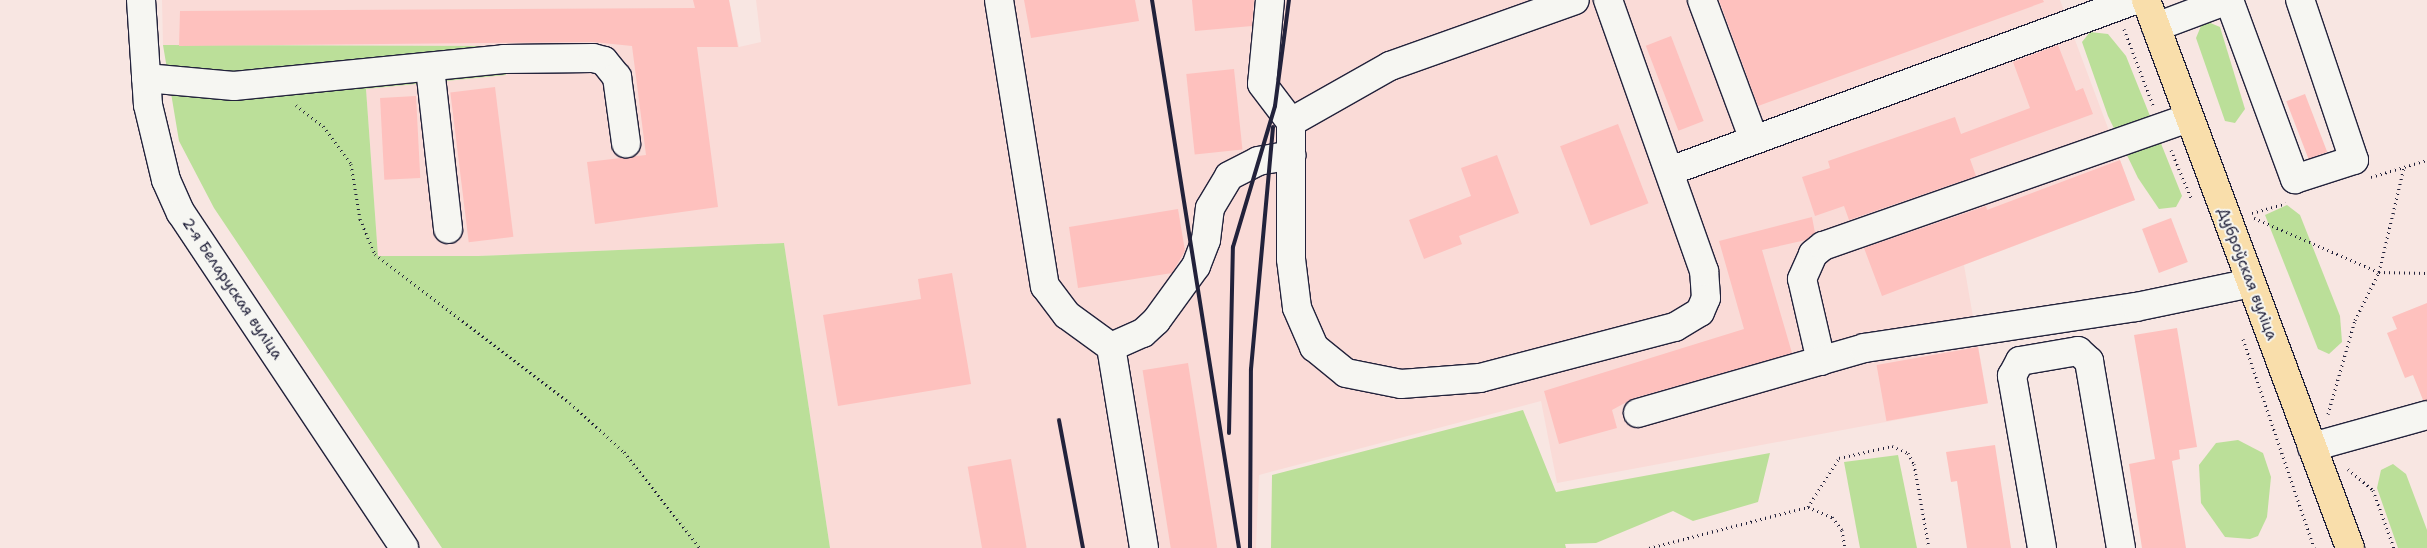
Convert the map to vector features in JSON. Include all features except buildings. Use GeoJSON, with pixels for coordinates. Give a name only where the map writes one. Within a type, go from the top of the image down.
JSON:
{"type":"FeatureCollection","features":[{"type":"Feature","properties":{"kind":"main road","name":"Дуброўская вуліца"},"geometry":{"type":"LineString","coordinates":[[2146,0],[2251,283],[2324,436],[2350,548]]}},
{"type":"Feature","properties":{"kind":"street","name":"2-я Беларуская вуліца"},"geometry":{"type":"LineString","coordinates":[[141,0],[146,78],[155,142],[181,213],[404,548]]}},
{"type":"Feature","properties":{"kind":"street"},"geometry":{"type":"LineString","coordinates":[[999,0],[1045,286],[1067,315],[1111,347],[1144,548]]}},
{"type":"Feature","properties":{"kind":"street"},"geometry":{"type":"LineString","coordinates":[[1270,0],[1262,84],[1290,122],[1292,275],[1303,329],[1328,362],[1346,372],[1400,384],[1514,372],[1690,321],[1700,312],[1706,284],[1670,171],[1608,0]]}},
{"type":"Feature","properties":{"kind":"street"},"geometry":{"type":"LineString","coordinates":[[1290,122],[1390,66],[1575,0]]}},
{"type":"Feature","properties":{"kind":"street"},"geometry":{"type":"LineString","coordinates":[[1702,0],[1754,140]]}},
{"type":"Feature","properties":{"kind":"street"},"geometry":{"type":"LineString","coordinates":[[1670,171],[2135,0]]}},
{"type":"Feature","properties":{"kind":"street"},"geometry":{"type":"LineString","coordinates":[[2156,27],[2228,0],[2295,179],[2354,160],[2300,0]]}},
{"type":"Feature","properties":{"kind":"street"},"geometry":{"type":"LineString","coordinates":[[146,78],[205,86],[270,84],[504,60],[604,61],[617,77],[626,143]]}},
{"type":"Feature","properties":{"kind":"street"},"geometry":{"type":"LineString","coordinates":[[430,68],[448,229]]}},
{"type":"Feature","properties":{"kind":"street"},"geometry":{"type":"LineString","coordinates":[[1821,361],[1802,279],[1809,259],[1823,246],[2189,118]]}},
{"type":"Feature","properties":{"kind":"street"},"geometry":{"type":"LineString","coordinates":[[1111,347],[1143,333],[1186,280],[1202,254],[1210,208],[1229,176],[1258,161],[1291,155]]}},
{"type":"Feature","properties":{"kind":"street"},"geometry":{"type":"LineString","coordinates":[[1638,413],[1864,348],[2145,305],[2251,283]]}},
{"type":"Feature","properties":{"kind":"street"},"geometry":{"type":"LineString","coordinates":[[2042,548],[2012,376],[2020,361],[2078,351],[2089,361],[2121,548]]}},
{"type":"Feature","properties":{"kind":"street"},"geometry":{"type":"LineString","coordinates":[[2324,436],[2427,415]]}},
{"type":"Feature","properties":{"kind":"path"},"geometry":{"type":"LineString","coordinates":[[270,84],[323,126],[340,146],[351,164],[360,220],[375,254],[570,403],[624,452],[700,548]]}},
{"type":"Feature","properties":{"kind":"path"},"geometry":{"type":"LineString","coordinates":[[2394,548],[2372,490],[2347,468],[2324,436],[2355,320],[2379,272],[2404,167]]}},
{"type":"Feature","properties":{"kind":"path"},"geometry":{"type":"LineString","coordinates":[[2246,214],[2379,272],[2427,273]]}},
{"type":"Feature","properties":{"kind":"path"},"geometry":{"type":"LineString","coordinates":[[1808,507],[1839,458],[1892,446],[1908,453],[1914,464],[1929,548]]}},
{"type":"Feature","properties":{"kind":"path"},"geometry":{"type":"LineString","coordinates":[[1649,548],[1808,507],[1832,517],[1842,530],[1845,548]]}},
{"type":"Feature","properties":{"kind":"shaded area"},"geometry":{"type":"Polygon","coordinates":[[[162,0],[729,0],[739,47],[761,42],[756,0],[2060,0],[2135,200],[1964,265],[1988,403],[1557,483],[1541,401],[1259,475],[1256,548],[830,548],[784,243],[478,256],[378,256],[366,89],[506,75],[502,46],[163,45],[162,0]]]}},
{"type":"Feature","properties":{"kind":"green space"},"geometry":{"type":"Polygon","coordinates":[[[2208,22],[2220,27],[2245,109],[2235,123],[2225,121],[2196,38],[2201,26],[2208,22]]]}},
{"type":"Feature","properties":{"kind":"green space"},"geometry":{"type":"Polygon","coordinates":[[[2090,32],[2108,34],[2126,56],[2182,196],[2176,207],[2159,209],[2138,178],[2108,116],[2082,42],[2090,32]]]}},
{"type":"Feature","properties":{"kind":"green space"},"geometry":{"type":"Polygon","coordinates":[[[163,45],[502,46],[506,75],[366,89],[378,256],[478,256],[784,243],[830,548],[442,548],[214,208],[179,141],[163,45]]]}},
{"type":"Feature","properties":{"kind":"green space"},"geometry":{"type":"Polygon","coordinates":[[[2287,205],[2300,215],[2340,316],[2342,342],[2329,354],[2318,349],[2265,215],[2287,205]]]}},
{"type":"Feature","properties":{"kind":"green space"},"geometry":{"type":"Polygon","coordinates":[[[1523,410],[1556,492],[1770,453],[1758,502],[1693,521],[1673,511],[1596,543],[1565,544],[1566,548],[1271,548],[1272,475],[1523,410]]]}},
{"type":"Feature","properties":{"kind":"green space"},"geometry":{"type":"Polygon","coordinates":[[[2238,440],[2263,453],[2271,477],[2267,517],[2258,536],[2250,539],[2225,537],[2201,503],[2199,465],[2216,443],[2238,440]]]}},
{"type":"Feature","properties":{"kind":"green space"},"geometry":{"type":"Polygon","coordinates":[[[1898,455],[1917,548],[1860,548],[1844,462],[1898,455]]]}},
{"type":"Feature","properties":{"kind":"green space"},"geometry":{"type":"Polygon","coordinates":[[[2393,464],[2406,474],[2427,530],[2427,548],[2398,548],[2377,488],[2381,470],[2393,464]]]}},
{"type":"Feature","properties":{"kind":"railway"},"geometry":{"type":"LineString","coordinates":[[1152,0],[1239,548]]}},
{"type":"Feature","properties":{"kind":"railway"},"geometry":{"type":"LineString","coordinates":[[1229,433],[1233,247],[1275,106],[1289,0]]}},
{"type":"Feature","properties":{"kind":"railway"},"geometry":{"type":"LineString","coordinates":[[1250,548],[1251,369],[1273,127]]}},
{"type":"Feature","properties":{"kind":"railway"},"geometry":{"type":"LineString","coordinates":[[1059,420],[1083,548]]}}]}
